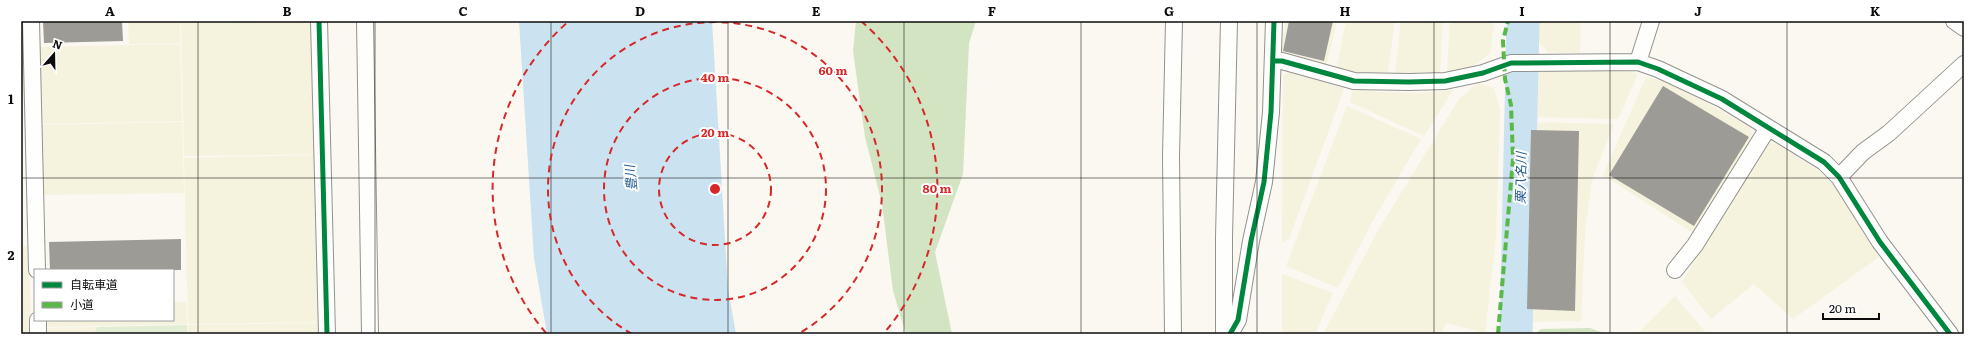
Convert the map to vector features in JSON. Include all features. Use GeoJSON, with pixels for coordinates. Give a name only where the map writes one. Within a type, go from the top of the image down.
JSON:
{"type":"FeatureCollection","features":[{"type":"Feature","properties":{"kind":"street"},"geometry":{"type":"LineString","coordinates":[[31,21],[37,269]]}},
{"type":"Feature","properties":{"kind":"street"},"geometry":{"type":"LineString","coordinates":[[319,21],[327,334]]}},
{"type":"Feature","properties":{"kind":"street"},"geometry":{"type":"LineString","coordinates":[[365,21],[370,334]]}},
{"type":"Feature","properties":{"kind":"street"},"geometry":{"type":"LineString","coordinates":[[1173,334],[1174,289],[1171,157],[1174,21]]}},
{"type":"Feature","properties":{"kind":"street"},"geometry":{"type":"LineString","coordinates":[[1224,334],[1224,237],[1229,21]]}},
{"type":"Feature","properties":{"kind":"street"},"geometry":{"type":"LineString","coordinates":[[1230,334],[1238,320],[1251,241],[1264,182],[1274,61],[1274,21]]}},
{"type":"Feature","properties":{"kind":"street"},"geometry":{"type":"LineString","coordinates":[[1638,62],[1651,21]]}},
{"type":"Feature","properties":{"kind":"street"},"geometry":{"type":"LineString","coordinates":[[1954,21],[1964,28]]}},
{"type":"Feature","properties":{"kind":"street"},"geometry":{"type":"LineString","coordinates":[[1274,61],[1282,61],[1354,81],[1445,81],[1483,73],[1511,63],[1541,64],[1638,62],[1658,69],[1722,99],[1824,162],[1839,177],[1880,242],[1950,334]]}},
{"type":"Feature","properties":{"kind":"street"},"geometry":{"type":"LineString","coordinates":[[1839,177],[1863,152],[1889,133],[1964,64]]}},
{"type":"Feature","properties":{"kind":"street"},"geometry":{"type":"LineString","coordinates":[[1675,270],[1695,245],[1768,128]]}},
{"type":"Feature","properties":{"kind":"street"},"geometry":{"type":"LineString","coordinates":[[38,321],[38,334]]}},
{"type":"Feature","properties":{"kind":"shaded area"},"geometry":{"type":"Polygon","coordinates":[[[21,21],[23,21],[25,94],[21,94],[21,21]]]}},
{"type":"Feature","properties":{"kind":"shaded area"},"geometry":{"type":"Polygon","coordinates":[[[128,21],[180,21],[180,43],[129,44],[128,21]]]}},
{"type":"Feature","properties":{"kind":"shaded area"},"geometry":{"type":"Polygon","coordinates":[[[315,21],[318,154],[184,156],[181,23],[315,21]]]}},
{"type":"Feature","properties":{"kind":"shaded area"},"geometry":{"type":"Polygon","coordinates":[[[1286,21],[1337,21],[1327,64],[1279,53],[1286,21]]]}},
{"type":"Feature","properties":{"kind":"shaded area"},"geometry":{"type":"Polygon","coordinates":[[[1346,21],[1395,21],[1388,72],[1358,73],[1337,67],[1346,21]]]}},
{"type":"Feature","properties":{"kind":"shaded area"},"geometry":{"type":"Polygon","coordinates":[[[1401,21],[1443,21],[1440,72],[1395,74],[1401,21]]]}},
{"type":"Feature","properties":{"kind":"shaded area"},"geometry":{"type":"Polygon","coordinates":[[[1450,21],[1494,21],[1490,54],[1473,66],[1447,72],[1450,21]]]}},
{"type":"Feature","properties":{"kind":"shaded area"},"geometry":{"type":"Polygon","coordinates":[[[1535,21],[1581,21],[1580,53],[1548,52],[1539,43],[1535,21]]]}},
{"type":"Feature","properties":{"kind":"shaded area"},"geometry":{"type":"Polygon","coordinates":[[[180,44],[182,121],[41,124],[39,47],[180,44]]]}},
{"type":"Feature","properties":{"kind":"shaded area"},"geometry":{"type":"Polygon","coordinates":[[[1291,69],[1344,89],[1289,239],[1282,243],[1283,76],[1291,69]]]}},
{"type":"Feature","properties":{"kind":"shaded area"},"geometry":{"type":"Polygon","coordinates":[[[1537,71],[1629,71],[1638,74],[1618,119],[1530,117],[1531,78],[1537,71]]]}},
{"type":"Feature","properties":{"kind":"shaded area"},"geometry":{"type":"Polygon","coordinates":[[[1646,77],[1672,83],[1750,127],[1753,136],[1693,233],[1603,175],[1646,77]]]}},
{"type":"Feature","properties":{"kind":"shaded area"},"geometry":{"type":"Polygon","coordinates":[[[1478,83],[1494,88],[1500,109],[1496,237],[1485,333],[1446,323],[1441,334],[1323,334],[1380,227],[1459,99],[1478,83]]]}},
{"type":"Feature","properties":{"kind":"shaded area"},"geometry":{"type":"Polygon","coordinates":[[[1353,89],[1380,92],[1420,93],[1453,90],[1424,136],[1350,102],[1353,89]]]}},
{"type":"Feature","properties":{"kind":"shaded area"},"geometry":{"type":"Polygon","coordinates":[[[1347,106],[1421,139],[1371,224],[1338,288],[1286,266],[1347,106]]]}},
{"type":"Feature","properties":{"kind":"shaded area"},"geometry":{"type":"Polygon","coordinates":[[[182,122],[184,193],[42,195],[41,125],[182,122]]]}},
{"type":"Feature","properties":{"kind":"shaded area"},"geometry":{"type":"Polygon","coordinates":[[[1529,122],[1614,124],[1592,180],[1585,233],[1581,321],[1523,322],[1529,122]]]}},
{"type":"Feature","properties":{"kind":"shaded area"},"geometry":{"type":"Polygon","coordinates":[[[1768,143],[1777,144],[1819,171],[1835,186],[1879,257],[1793,319],[1754,284],[1711,319],[1682,282],[1768,143]]]}},
{"type":"Feature","properties":{"kind":"shaded area"},"geometry":{"type":"Polygon","coordinates":[[[318,155],[321,322],[188,324],[184,158],[318,155]]]}},
{"type":"Feature","properties":{"kind":"shaded area"},"geometry":{"type":"Polygon","coordinates":[[[21,246],[29,246],[31,334],[21,334],[21,246]]]}},
{"type":"Feature","properties":{"kind":"shaded area"},"geometry":{"type":"Polygon","coordinates":[[[1282,274],[1333,293],[1315,334],[1282,334],[1282,274]]]}},
{"type":"Feature","properties":{"kind":"shaded area"},"geometry":{"type":"Polygon","coordinates":[[[1675,296],[1707,334],[1637,334],[1675,296]]]}},
{"type":"Feature","properties":{"kind":"shaded area"},"geometry":{"type":"Polygon","coordinates":[[[174,302],[186,302],[187,324],[45,327],[45,321],[174,321],[174,302]]]}},
{"type":"Feature","properties":{"kind":"shaded area"},"geometry":{"type":"Polygon","coordinates":[[[321,323],[322,334],[188,334],[188,325],[321,323]]]}},
{"type":"Feature","properties":{"kind":"shaded area"},"geometry":{"type":"Polygon","coordinates":[[[96,327],[94,334],[45,334],[45,328],[96,327]]]}},
{"type":"Feature","properties":{"kind":"green space"},"geometry":{"type":"Polygon","coordinates":[[[856,21],[976,21],[969,43],[963,174],[935,252],[952,334],[906,334],[893,291],[882,204],[865,137],[853,51],[856,21]]]}},
{"type":"Feature","properties":{"kind":"green space"},"geometry":{"type":"Polygon","coordinates":[[[187,325],[187,334],[94,334],[97,327],[187,325]]]}},
{"type":"Feature","properties":{"kind":"green space"},"geometry":{"type":"Polygon","coordinates":[[[1590,328],[1606,334],[1535,334],[1541,329],[1590,328]]]}},
{"type":"Feature","properties":{"kind":"water","name":"豊川"},"geometry":{"type":"Polygon","coordinates":[[[519,21],[712,21],[728,289],[736,334],[547,334],[534,258],[519,21]]]}},
{"type":"Feature","properties":{"kind":"building"},"geometry":{"type":"Polygon","coordinates":[[[43,21],[122,21],[123,41],[44,43],[43,21]]]}},
{"type":"Feature","properties":{"kind":"building"},"geometry":{"type":"Polygon","coordinates":[[[1289,21],[1333,21],[1324,61],[1283,51],[1289,21]]]}},
{"type":"Feature","properties":{"kind":"building"},"geometry":{"type":"Polygon","coordinates":[[[1663,86],[1749,137],[1694,226],[1609,175],[1663,86]]]}},
{"type":"Feature","properties":{"kind":"building"},"geometry":{"type":"Polygon","coordinates":[[[1531,130],[1579,131],[1575,311],[1527,309],[1531,130]]]}},
{"type":"Feature","properties":{"kind":"building"},"geometry":{"type":"Polygon","coordinates":[[[181,239],[181,270],[50,269],[49,242],[181,239]]]}},
{"type":"Feature","properties":{"kind":"waterway","name":"栗八名川"},"geometry":{"type":"LineString","coordinates":[[1516,334],[1523,21]]}},
{"type":"Feature","properties":{"kind":"marked path"},"geometry":{"type":"LineString","coordinates":[[1498,334],[1513,159],[1511,105],[1505,79],[1503,41],[1508,21]]}},
{"type":"Feature","properties":{"kind":"cycle path"},"geometry":{"type":"LineString","coordinates":[[319,21],[327,334]]}},
{"type":"Feature","properties":{"kind":"cycle path"},"geometry":{"type":"LineString","coordinates":[[1230,334],[1238,320],[1251,241],[1264,182],[1271,112],[1274,21]]}},
{"type":"Feature","properties":{"kind":"cycle path"},"geometry":{"type":"LineString","coordinates":[[1274,61],[1282,61],[1354,81],[1445,81],[1483,73],[1511,63],[1638,62],[1658,69],[1722,99],[1824,162],[1839,177],[1880,242],[1950,334]]}}]}
